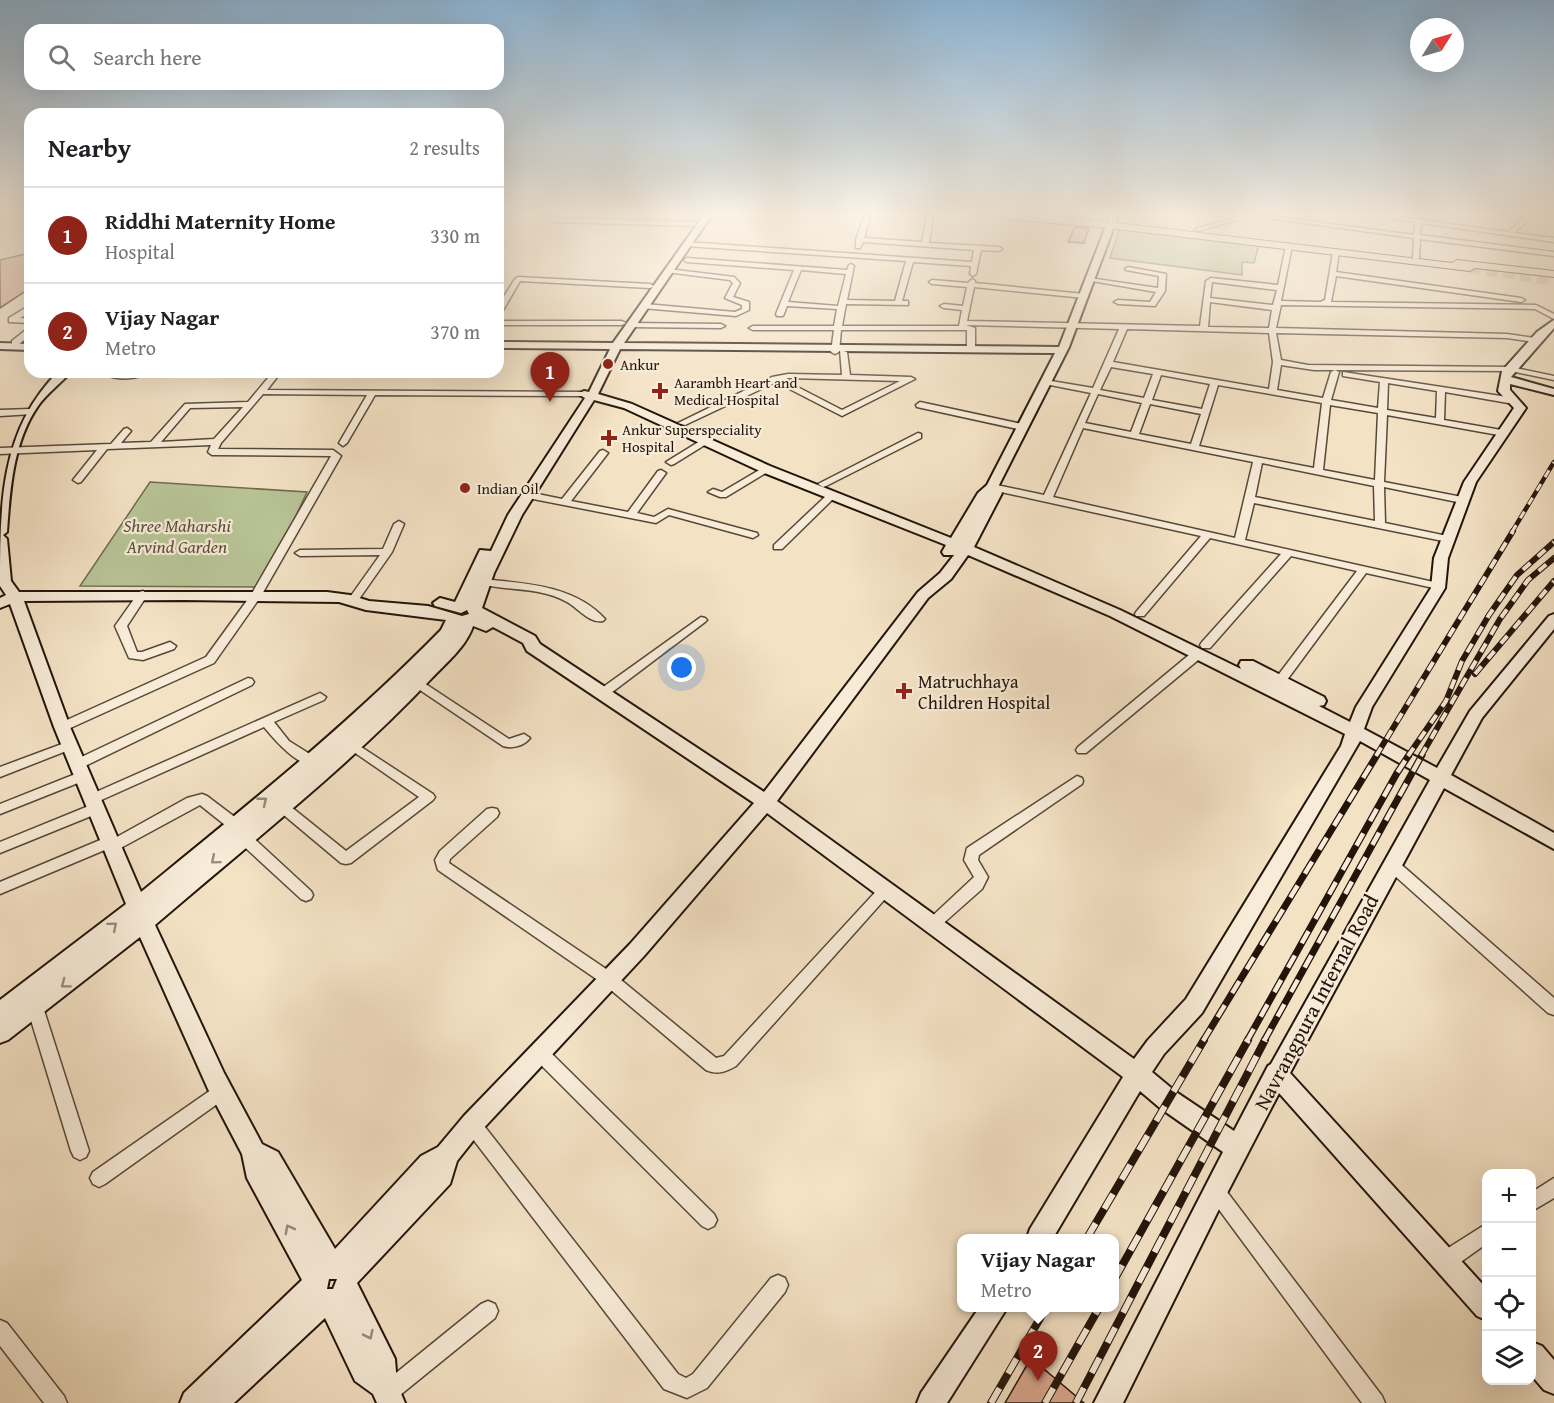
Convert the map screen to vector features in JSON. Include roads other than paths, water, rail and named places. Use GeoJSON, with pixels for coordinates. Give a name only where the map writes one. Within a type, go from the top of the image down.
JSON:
{"type":"FeatureCollection","features":[{"type":"Feature","properties":{"kind":"street"},"geometry":{"type":"LineString","coordinates":[[504,293],[516,281]]}},
{"type":"Feature","properties":{"kind":"street"},"geometry":{"type":"LineString","coordinates":[[565,281],[651,286]]}},
{"type":"Feature","properties":{"kind":"street"},"geometry":{"type":"LineString","coordinates":[[0,1012],[97,940],[140,914],[239,831],[312,761],[396,686],[448,632],[465,613],[483,582],[515,515],[591,390],[626,324],[654,281]]}},
{"type":"Feature","properties":{"kind":"street"},"geometry":{"type":"LineString","coordinates":[[626,324],[645,306],[661,281]]}},
{"type":"Feature","properties":{"kind":"street"},"geometry":{"type":"LineString","coordinates":[[645,306],[736,314],[745,310],[746,304],[729,297],[737,283],[735,281]]}},
{"type":"Feature","properties":{"kind":"street"},"geometry":{"type":"LineString","coordinates":[[780,315],[794,281]]}},
{"type":"Feature","properties":{"kind":"street"},"geometry":{"type":"LineString","coordinates":[[846,376],[838,351],[838,328],[847,281]]}},
{"type":"Feature","properties":{"kind":"street"},"geometry":{"type":"LineString","coordinates":[[843,302],[902,303],[906,281]]}},
{"type":"Feature","properties":{"kind":"street"},"geometry":{"type":"LineString","coordinates":[[932,282],[943,281]]}},
{"type":"Feature","properties":{"kind":"street"},"geometry":{"type":"LineString","coordinates":[[962,326],[972,281]]}},
{"type":"Feature","properties":{"kind":"street"},"geometry":{"type":"LineString","coordinates":[[982,281],[1084,296]]}},
{"type":"Feature","properties":{"kind":"street"},"geometry":{"type":"LineString","coordinates":[[992,487],[1061,352],[1089,281]]}},
{"type":"Feature","properties":{"kind":"street"},"geometry":{"type":"LineString","coordinates":[[1099,281],[1161,291]]}},
{"type":"Feature","properties":{"kind":"street"},"geometry":{"type":"LineString","coordinates":[[1118,302],[1152,304],[1161,291],[1162,281]]}},
{"type":"Feature","properties":{"kind":"street"},"geometry":{"type":"LineString","coordinates":[[1204,328],[1209,281]]}},
{"type":"Feature","properties":{"kind":"street"},"geometry":{"type":"LineString","coordinates":[[1224,281],[1281,288]]}},
{"type":"Feature","properties":{"kind":"street"},"geometry":{"type":"LineString","coordinates":[[1273,392],[1277,362],[1272,330],[1282,281]]}},
{"type":"Feature","properties":{"kind":"street"},"geometry":{"type":"LineString","coordinates":[[1321,304],[1328,301],[1331,281]]}},
{"type":"Feature","properties":{"kind":"street"},"geometry":{"type":"LineString","coordinates":[[1392,281],[1522,300],[1554,317]]}},
{"type":"Feature","properties":{"kind":"street"},"geometry":{"type":"LineString","coordinates":[[1208,300],[1278,306],[1321,304],[1536,307]]}},
{"type":"Feature","properties":{"kind":"street"},"geometry":{"type":"LineString","coordinates":[[786,304],[835,307]]}},
{"type":"Feature","properties":{"kind":"street"},"geometry":{"type":"LineString","coordinates":[[944,306],[966,308]]}},
{"type":"Feature","properties":{"kind":"street"},"geometry":{"type":"LineString","coordinates":[[24,313],[12,320],[24,321]]}},
{"type":"Feature","properties":{"kind":"street"},"geometry":{"type":"LineString","coordinates":[[504,322],[721,326]]}},
{"type":"Feature","properties":{"kind":"street"},"geometry":{"type":"LineString","coordinates":[[1042,1234],[1137,1074],[1156,1047],[1194,1006],[1349,747],[1364,707],[1438,586],[1441,558],[1470,482],[1486,455],[1504,434],[1520,408],[1504,391],[1508,374],[1524,357],[1535,340],[1554,323]]}},
{"type":"Feature","properties":{"kind":"street"},"geometry":{"type":"LineString","coordinates":[[962,326],[971,328],[971,349]]}},
{"type":"Feature","properties":{"kind":"street"},"geometry":{"type":"LineString","coordinates":[[753,328],[962,326],[1204,328],[1507,336],[1535,340]]}},
{"type":"Feature","properties":{"kind":"street"},"geometry":{"type":"LineString","coordinates":[[1047,499],[1124,327]]}},
{"type":"Feature","properties":{"kind":"street"},"geometry":{"type":"LineString","coordinates":[[15,343],[24,336]]}},
{"type":"Feature","properties":{"kind":"street"},"geometry":{"type":"LineString","coordinates":[[0,344],[24,344]]}},
{"type":"Feature","properties":{"kind":"street"},"geometry":{"type":"LineString","coordinates":[[0,344],[24,345]]}},
{"type":"Feature","properties":{"kind":"street"},"geometry":{"type":"LineString","coordinates":[[504,347],[1061,352]]}},
{"type":"Feature","properties":{"kind":"street"},"geometry":{"type":"LineString","coordinates":[[838,351],[971,349],[1061,352]]}},
{"type":"Feature","properties":{"kind":"street"},"geometry":{"type":"LineString","coordinates":[[1277,362],[1514,401]]}},
{"type":"Feature","properties":{"kind":"street"},"geometry":{"type":"LineString","coordinates":[[1108,364],[1504,434]]}},
{"type":"Feature","properties":{"kind":"street"},"geometry":{"type":"LineString","coordinates":[[1307,367],[1508,374],[1554,378]]}},
{"type":"Feature","properties":{"kind":"street"},"geometry":{"type":"LineString","coordinates":[[1134,436],[1158,372]]}},
{"type":"Feature","properties":{"kind":"street"},"geometry":{"type":"LineString","coordinates":[[1318,472],[1326,402],[1335,372]]}},
{"type":"Feature","properties":{"kind":"street"},"geometry":{"type":"LineString","coordinates":[[1508,374],[1554,392]]}},
{"type":"Feature","properties":{"kind":"street"},"geometry":{"type":"LineString","coordinates":[[682,423],[777,379],[788,376],[911,379],[842,413],[777,379]]}},
{"type":"Feature","properties":{"kind":"street"},"geometry":{"type":"LineString","coordinates":[[0,532],[4,483],[21,426],[43,392],[58,378]]}},
{"type":"Feature","properties":{"kind":"street"},"geometry":{"type":"LineString","coordinates":[[0,772],[210,660],[256,596],[335,454],[212,452],[273,378]]}},
{"type":"Feature","properties":{"kind":"street"},"geometry":{"type":"LineString","coordinates":[[1380,525],[1381,411],[1384,380]]}},
{"type":"Feature","properties":{"kind":"street"},"geometry":{"type":"LineString","coordinates":[[1045,382],[1205,412]]}},
{"type":"Feature","properties":{"kind":"street"},"geometry":{"type":"LineString","coordinates":[[1194,448],[1215,382]]}},
{"type":"Feature","properties":{"kind":"street"},"geometry":{"type":"LineString","coordinates":[[1440,422],[1441,389]]}},
{"type":"Feature","properties":{"kind":"street"},"geometry":{"type":"LineString","coordinates":[[591,390],[766,469],[963,542],[1140,615],[1554,830]]}},
{"type":"Feature","properties":{"kind":"street"},"geometry":{"type":"LineString","coordinates":[[239,831],[280,806],[352,745],[418,683],[462,636],[475,572],[506,515],[591,390]]}},
{"type":"Feature","properties":{"kind":"street"},"geometry":{"type":"LineString","coordinates":[[261,392],[591,390],[682,423],[827,490]]}},
{"type":"Feature","properties":{"kind":"street"},"geometry":{"type":"LineString","coordinates":[[343,443],[373,392]]}},
{"type":"Feature","properties":{"kind":"street"},"geometry":{"type":"LineString","coordinates":[[154,444],[188,406],[250,404]]}},
{"type":"Feature","properties":{"kind":"street"},"geometry":{"type":"LineString","coordinates":[[920,405],[1022,427]]}},
{"type":"Feature","properties":{"kind":"street"},"geometry":{"type":"LineString","coordinates":[[0,412],[30,412]]}},
{"type":"Feature","properties":{"kind":"street"},"geometry":{"type":"LineString","coordinates":[[1080,425],[1462,500]]}},
{"type":"Feature","properties":{"kind":"street"},"geometry":{"type":"LineString","coordinates":[[116,445],[127,431]]}},
{"type":"Feature","properties":{"kind":"street"},"geometry":{"type":"LineString","coordinates":[[778,547],[827,490],[918,436]]}},
{"type":"Feature","properties":{"kind":"street"},"geometry":{"type":"LineString","coordinates":[[671,462],[705,441]]}},
{"type":"Feature","properties":{"kind":"street"},"geometry":{"type":"LineString","coordinates":[[0,451],[218,442]]}},
{"type":"Feature","properties":{"kind":"street"},"geometry":{"type":"LineString","coordinates":[[78,480],[105,446]]}},
{"type":"Feature","properties":{"kind":"street"},"geometry":{"type":"LineString","coordinates":[[566,502],[603,453]]}},
{"type":"Feature","properties":{"kind":"street"},"geometry":{"type":"LineString","coordinates":[[1239,542],[1258,460]]}},
{"type":"Feature","properties":{"kind":"street"},"geometry":{"type":"LineString","coordinates":[[713,492],[723,495],[766,469]]}},
{"type":"Feature","properties":{"kind":"street"},"geometry":{"type":"LineString","coordinates":[[631,515],[661,473]]}},
{"type":"Feature","properties":{"kind":"street"},"geometry":{"type":"LineString","coordinates":[[992,487],[1438,586]]}},
{"type":"Feature","properties":{"kind":"street"},"geometry":{"type":"LineString","coordinates":[[213,1403],[441,1174],[446,1155],[472,1124],[610,980],[766,802],[795,767],[923,595],[933,590],[995,493],[992,487]]}},
{"type":"Feature","properties":{"kind":"street"},"geometry":{"type":"LineString","coordinates":[[528,495],[656,520],[668,512],[753,536]]}},
{"type":"Feature","properties":{"kind":"street"},"geometry":{"type":"LineString","coordinates":[[1250,499],[1448,539]]}},
{"type":"Feature","properties":{"kind":"street"},"geometry":{"type":"LineString","coordinates":[[357,601],[387,552],[399,525]]}},
{"type":"Feature","properties":{"kind":"street"},"geometry":{"type":"LineString","coordinates":[[1140,615],[1208,535]]}},
{"type":"Feature","properties":{"kind":"street"},"geometry":{"type":"LineString","coordinates":[[0,539],[1,565],[8,600],[140,914],[221,1091],[254,1152],[256,1169],[331,1283],[365,1371],[387,1394],[488,1311]]}},
{"type":"Feature","properties":{"kind":"street"},"geometry":{"type":"LineString","coordinates":[[963,542],[1115,613],[1280,681],[1357,727]]}},
{"type":"Feature","properties":{"kind":"street"},"geometry":{"type":"LineString","coordinates":[[300,553],[387,552]]}},
{"type":"Feature","properties":{"kind":"street"},"geometry":{"type":"LineString","coordinates":[[1082,750],[1203,649],[1288,553]]}},
{"type":"Feature","properties":{"kind":"street"},"geometry":{"type":"LineString","coordinates":[[1280,681],[1363,570]]}},
{"type":"Feature","properties":{"kind":"street"},"geometry":{"type":"LineString","coordinates":[[483,582],[547,590],[570,599],[598,619]]}},
{"type":"Feature","properties":{"kind":"street"},"geometry":{"type":"LineString","coordinates":[[143,594],[121,626],[134,655],[143,656],[170,646]]}},
{"type":"Feature","properties":{"kind":"street"},"geometry":{"type":"LineString","coordinates":[[8,600],[143,594],[256,596],[357,601],[366,605],[465,613],[520,645],[533,647],[766,802],[1137,1074],[1168,1100],[1238,1148]]}},
{"type":"Feature","properties":{"kind":"street","name":"Navrangpura Internal Road"},"geometry":{"type":"LineString","coordinates":[[1115,1398],[1215,1190],[1276,1073],[1391,864],[1476,716],[1554,619]]}},
{"type":"Feature","properties":{"kind":"street"},"geometry":{"type":"LineString","coordinates":[[603,693],[701,620]]}},
{"type":"Feature","properties":{"kind":"street"},"geometry":{"type":"LineString","coordinates":[[0,809],[248,682]]}},
{"type":"Feature","properties":{"kind":"street"},"geometry":{"type":"LineString","coordinates":[[418,683],[507,743],[524,738]]}},
{"type":"Feature","properties":{"kind":"street"},"geometry":{"type":"LineString","coordinates":[[0,848],[320,697]]}},
{"type":"Feature","properties":{"kind":"street"},"geometry":{"type":"LineString","coordinates":[[266,721],[285,744],[312,761]]}},
{"type":"Feature","properties":{"kind":"street"},"geometry":{"type":"LineString","coordinates":[[280,806],[346,860],[428,797],[352,745]]}},
{"type":"Feature","properties":{"kind":"street"},"geometry":{"type":"LineString","coordinates":[[1444,772],[1554,842]]}},
{"type":"Feature","properties":{"kind":"street"},"geometry":{"type":"LineString","coordinates":[[933,924],[977,885],[981,877],[971,860],[972,852],[1077,780]]}},
{"type":"Feature","properties":{"kind":"street"},"geometry":{"type":"LineString","coordinates":[[0,888],[111,844],[202,799],[306,895]]}},
{"type":"Feature","properties":{"kind":"street"},"geometry":{"type":"LineString","coordinates":[[492,813],[445,855],[442,860],[443,866],[610,980],[712,1065],[721,1066],[730,1061],[886,890]]}},
{"type":"Feature","properties":{"kind":"street"},"geometry":{"type":"LineString","coordinates":[[1391,864],[1554,1008]]}},
{"type":"Feature","properties":{"kind":"street"},"geometry":{"type":"LineString","coordinates":[[0,1033],[111,950],[140,914]]}},
{"type":"Feature","properties":{"kind":"street"},"geometry":{"type":"LineString","coordinates":[[35,1007],[80,1151]]}},
{"type":"Feature","properties":{"kind":"street"},"geometry":{"type":"LineString","coordinates":[[540,1053],[708,1220]]}},
{"type":"Feature","properties":{"kind":"street"},"geometry":{"type":"LineString","coordinates":[[1276,1073],[1482,1303]]}},
{"type":"Feature","properties":{"kind":"street"},"geometry":{"type":"LineString","coordinates":[[99,1178],[221,1091]]}},
{"type":"Feature","properties":{"kind":"street"},"geometry":{"type":"LineString","coordinates":[[472,1124],[671,1382],[687,1388],[700,1381],[778,1285]]}},
{"type":"Feature","properties":{"kind":"street"},"geometry":{"type":"LineString","coordinates":[[1536,1199],[1554,1187]]}},
{"type":"Feature","properties":{"kind":"street"},"geometry":{"type":"LineString","coordinates":[[1215,1190],[1375,1403]]}},
{"type":"Feature","properties":{"kind":"street"},"geometry":{"type":"LineString","coordinates":[[1444,1262],[1482,1236]]}},
{"type":"Feature","properties":{"kind":"street"},"geometry":{"type":"LineString","coordinates":[[194,1403],[331,1283]]}},
{"type":"Feature","properties":{"kind":"street"},"geometry":{"type":"LineString","coordinates":[[931,1403],[991,1312]]}},
{"type":"Feature","properties":{"kind":"street"},"geometry":{"type":"LineString","coordinates":[[0,1330],[57,1403]]}},
{"type":"Feature","properties":{"kind":"street"},"geometry":{"type":"LineString","coordinates":[[1536,1360],[1554,1380]]}},
{"type":"Feature","properties":{"kind":"railway"},"geometry":{"type":"LineString","coordinates":[[1512,532],[1554,462]]}},
{"type":"Feature","properties":{"kind":"railway"},"geometry":{"type":"LineString","coordinates":[[1376,756],[1513,531]]}},
{"type":"Feature","properties":{"kind":"railway"},"geometry":{"type":"LineString","coordinates":[[1408,756],[1446,701],[1462,661],[1489,615],[1517,575],[1554,542]]}},
{"type":"Feature","properties":{"kind":"railway"},"geometry":{"type":"LineString","coordinates":[[1421,756],[1500,619],[1528,580],[1554,558]]}},
{"type":"Feature","properties":{"kind":"railway"},"geometry":{"type":"LineString","coordinates":[[1475,674],[1554,581]]}},
{"type":"Feature","properties":{"kind":"railway"},"geometry":{"type":"LineString","coordinates":[[1203,1041],[1377,755]]}},
{"type":"Feature","properties":{"kind":"railway"},"geometry":{"type":"LineString","coordinates":[[1247,1041],[1409,755]]}},
{"type":"Feature","properties":{"kind":"railway"},"geometry":{"type":"LineString","coordinates":[[1264,1041],[1422,755]]}},
{"type":"Feature","properties":{"kind":"railway"},"geometry":{"type":"LineString","coordinates":[[1089,1234],[1204,1040]]}},
{"type":"Feature","properties":{"kind":"railway"},"geometry":{"type":"LineString","coordinates":[[1119,1271],[1248,1040]]}},
{"type":"Feature","properties":{"kind":"railway"},"geometry":{"type":"LineString","coordinates":[[1076,1403],[1265,1040]]}},
{"type":"Feature","properties":{"kind":"railway"},"geometry":{"type":"LineString","coordinates":[[991,1403],[1044,1312]]}},
{"type":"Feature","properties":{"kind":"railway"},"geometry":{"type":"LineString","coordinates":[[1045,1403],[1097,1312]]}},
{"type":"Feature","properties":{"kind":"place","name":"Ankur"},"geometry":{"type":"Point","coordinates":[608,364]}},
{"type":"Feature","properties":{"kind":"place","name":"Aarambh Heart and Medical Hospital"},"geometry":{"type":"Point","coordinates":[660,391]}},
{"type":"Feature","properties":{"kind":"place","name":"Riddhi Maternity Home"},"geometry":{"type":"Point","coordinates":[550,402]}},
{"type":"Feature","properties":{"kind":"place","name":"Ankur Superspeciality Hospital"},"geometry":{"type":"Point","coordinates":[609,438]}},
{"type":"Feature","properties":{"kind":"place","name":"Indian Oil"},"geometry":{"type":"Point","coordinates":[465,488]}},
{"type":"Feature","properties":{"kind":"place","name":"Matruchhaya Children Hospital"},"geometry":{"type":"Point","coordinates":[904,691]}},
{"type":"Feature","properties":{"kind":"place","name":"Vijay Nagar"},"geometry":{"type":"Point","coordinates":[1038,1381]}},
{"type":"Feature","properties":{"kind":"park label","name":"Shree Maharshi Arvind Garden"},"geometry":{"type":"Point","coordinates":[177,535]}}]}
